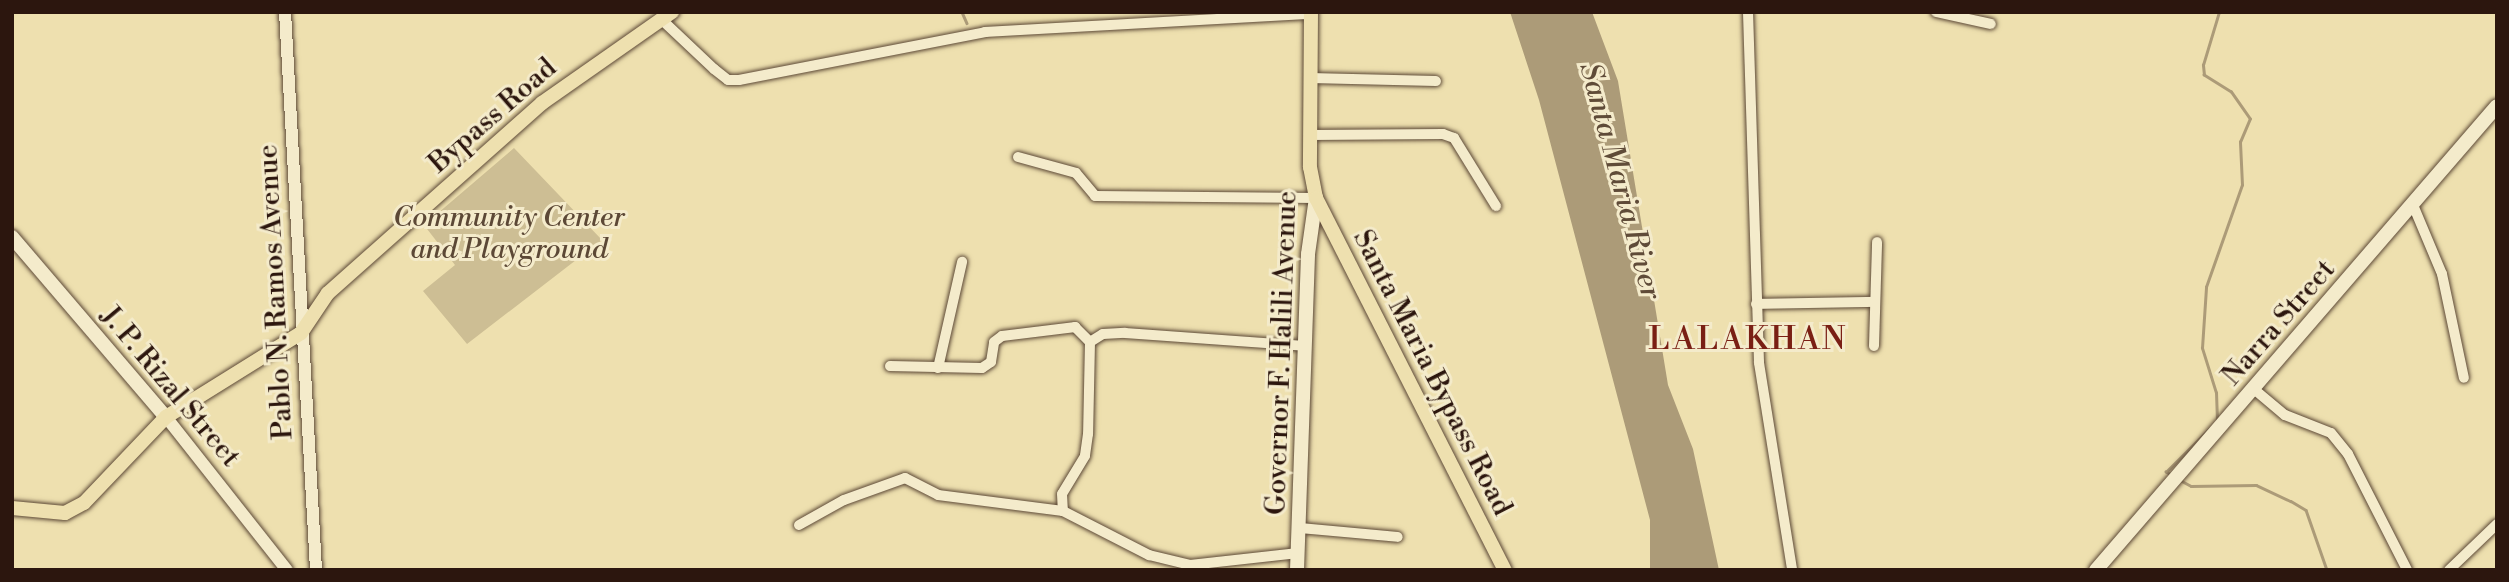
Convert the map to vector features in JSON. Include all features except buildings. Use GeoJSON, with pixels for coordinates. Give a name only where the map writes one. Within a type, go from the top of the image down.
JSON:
{"type":"FeatureCollection","features":[{"type":"Feature","properties":{"kind":"main road","name":"Governor F. Halili Avenue"},"geometry":{"type":"LineString","coordinates":[[1297,570],[1310,222],[1316,198],[1310,135],[1311,13]]}},
{"type":"Feature","properties":{"kind":"main road","name":"Bypass Road"},"geometry":{"type":"LineString","coordinates":[[301,333],[328,292],[542,103],[666,16]]}},
{"type":"Feature","properties":{"kind":"main road","name":"Narra Street"},"geometry":{"type":"LineString","coordinates":[[2096,570],[2255,390],[2497,106]]}},
{"type":"Feature","properties":{"kind":"main road","name":"Santa Maria Bypass Road"},"geometry":{"type":"LineString","coordinates":[[1316,198],[1505,570]]}},
{"type":"Feature","properties":{"kind":"main road","name":"J. P. Rizal Street"},"geometry":{"type":"LineString","coordinates":[[12,237],[17,252],[166,417]]}},
{"type":"Feature","properties":{"kind":"main road"},"geometry":{"type":"LineString","coordinates":[[12,508],[65,513],[76,509],[166,417],[301,333]]}},
{"type":"Feature","properties":{"kind":"street","name":"Pablo N. Ramos Avenue"},"geometry":{"type":"LineString","coordinates":[[285,12],[316,570]]}},
{"type":"Feature","properties":{"kind":"street"},"geometry":{"type":"LineString","coordinates":[[1748,12],[1759,363],[1792,570]]}},
{"type":"Feature","properties":{"kind":"street"},"geometry":{"type":"LineString","coordinates":[[1936,12],[1991,24]]}},
{"type":"Feature","properties":{"kind":"street"},"geometry":{"type":"LineString","coordinates":[[666,16],[714,69],[728,80],[739,80],[985,32],[1311,13]]}},
{"type":"Feature","properties":{"kind":"street"},"geometry":{"type":"LineString","coordinates":[[1310,78],[1436,80]]}},
{"type":"Feature","properties":{"kind":"street"},"geometry":{"type":"LineString","coordinates":[[1310,135],[1443,134],[1454,138],[1496,206]]}},
{"type":"Feature","properties":{"kind":"street"},"geometry":{"type":"LineString","coordinates":[[1018,157],[1076,173],[1095,196],[1316,198]]}},
{"type":"Feature","properties":{"kind":"street"},"geometry":{"type":"LineString","coordinates":[[2413,205],[2442,274],[2464,378]]}},
{"type":"Feature","properties":{"kind":"street"},"geometry":{"type":"LineString","coordinates":[[1874,346],[1877,242]]}},
{"type":"Feature","properties":{"kind":"street"},"geometry":{"type":"LineString","coordinates":[[938,368],[962,262]]}},
{"type":"Feature","properties":{"kind":"street"},"geometry":{"type":"LineString","coordinates":[[1756,303],[1875,302]]}},
{"type":"Feature","properties":{"kind":"street"},"geometry":{"type":"LineString","coordinates":[[890,366],[986,367],[994,342],[1024,330],[1075,327],[1090,342],[1086,450],[1062,494],[1063,511]]}},
{"type":"Feature","properties":{"kind":"street"},"geometry":{"type":"LineString","coordinates":[[1090,342],[1103,334],[1125,334],[1305,346]]}},
{"type":"Feature","properties":{"kind":"street"},"geometry":{"type":"LineString","coordinates":[[2255,390],[2284,415],[2331,433],[2348,454],[2407,570]]}},
{"type":"Feature","properties":{"kind":"street","name":"J. P. Rizal Street"},"geometry":{"type":"LineString","coordinates":[[166,417],[287,570]]}},
{"type":"Feature","properties":{"kind":"street"},"geometry":{"type":"LineString","coordinates":[[799,525],[844,500],[905,478],[939,495],[1063,511],[1149,555],[1190,565],[1298,553]]}},
{"type":"Feature","properties":{"kind":"street"},"geometry":{"type":"LineString","coordinates":[[2449,570],[2497,524]]}},
{"type":"Feature","properties":{"kind":"street"},"geometry":{"type":"LineString","coordinates":[[1300,528],[1398,537]]}},
{"type":"Feature","properties":{"kind":"green space","name":"Community Center and Playground"},"geometry":{"type":"Polygon","coordinates":[[[514,148],[602,240],[467,344],[423,291],[455,265],[424,225],[514,148]]]}},
{"type":"Feature","properties":{"kind":"water","name":"Santa Maria River"},"geometry":{"type":"Polygon","coordinates":[[[1510,12],[1592,12],[1618,81],[1668,385],[1693,449],[1719,570],[1650,570],[1650,520],[1539,100],[1510,12]]]}},
{"type":"Feature","properties":{"kind":"waterway"},"geometry":{"type":"LineString","coordinates":[[962,12],[967,23]]}},
{"type":"Feature","properties":{"kind":"waterway"},"geometry":{"type":"LineString","coordinates":[[2217,421],[2216,393],[2202,348],[2206,287],[2242,185],[2240,142],[2250,119],[2231,92],[2204,75],[2203,65],[2219,12]]}},
{"type":"Feature","properties":{"kind":"waterway"},"geometry":{"type":"LineString","coordinates":[[2171,475],[2166,472],[2210,428]]}},
{"type":"Feature","properties":{"kind":"waterway"},"geometry":{"type":"LineString","coordinates":[[2182,481],[2191,486],[2256,485],[2306,510],[2327,570]]}},
{"type":"Feature","properties":{"kind":"district","name":"LALAKHAN"},"geometry":{"type":"Point","coordinates":[1748,339]}}]}
